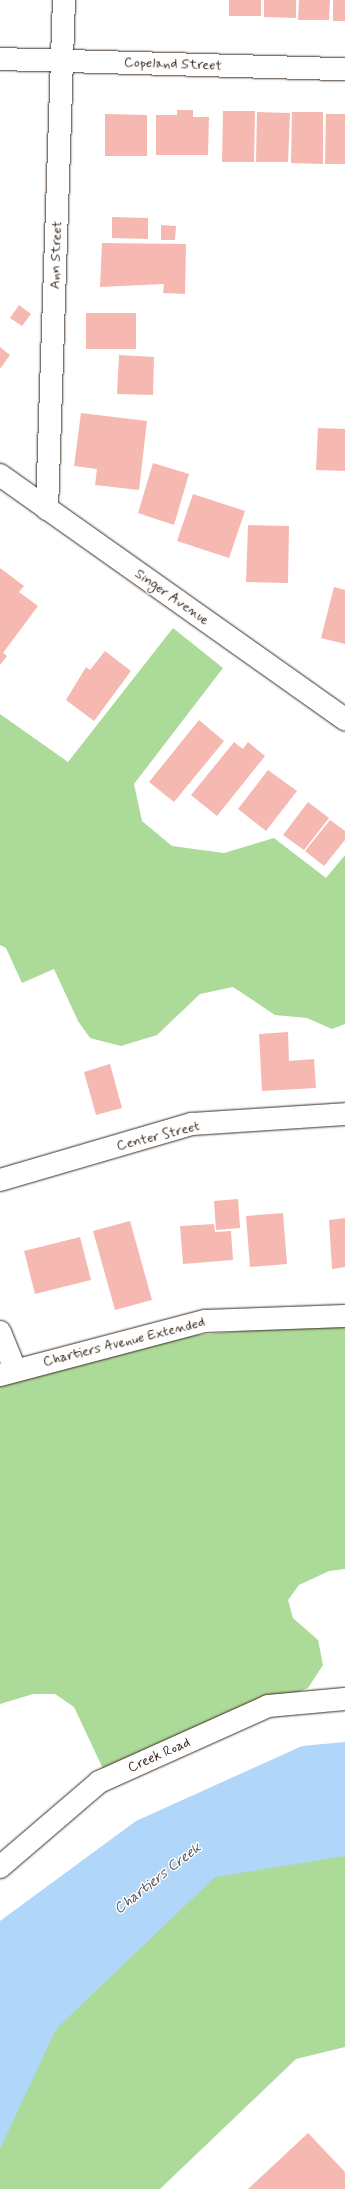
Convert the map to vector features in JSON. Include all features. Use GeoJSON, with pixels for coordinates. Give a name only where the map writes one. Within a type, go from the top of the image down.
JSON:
{"type":"FeatureCollection","features":[{"type":"Feature","properties":{"kind":"street","name":"Ann Street"},"geometry":{"type":"LineString","coordinates":[[47,509],[64,0]]}},
{"type":"Feature","properties":{"kind":"street","name":"Copeland Street"},"geometry":{"type":"LineString","coordinates":[[0,59],[345,69]]}},
{"type":"Feature","properties":{"kind":"street","name":"Singer Avenue"},"geometry":{"type":"LineString","coordinates":[[0,475],[345,719]]}},
{"type":"Feature","properties":{"kind":"street","name":"Center Street"},"geometry":{"type":"LineString","coordinates":[[0,1180],[192,1124],[345,1114]]}},
{"type":"Feature","properties":{"kind":"street","name":"Chartiers Avenue Extended"},"geometry":{"type":"LineString","coordinates":[[8,1372],[205,1320],[345,1316]]}},
{"type":"Feature","properties":{"kind":"street"},"geometry":{"type":"LineString","coordinates":[[0,1332],[8,1372]]}},
{"type":"Feature","properties":{"kind":"street","name":"Creek Road"},"geometry":{"type":"LineString","coordinates":[[0,1867],[99,1782],[268,1706],[345,1699]]}},
{"type":"Feature","properties":{"kind":"green space"},"geometry":{"type":"Polygon","coordinates":[[[173,628],[223,668],[134,784],[142,821],[172,846],[224,853],[274,838],[326,878],[345,855],[345,1024],[332,1029],[307,1018],[275,1015],[233,987],[200,994],[157,1035],[121,1046],[90,1038],[78,1021],[54,969],[22,983],[6,948],[0,945],[0,714],[68,762],[173,628]]]}},
{"type":"Feature","properties":{"kind":"green space"},"geometry":{"type":"Polygon","coordinates":[[[345,1322],[345,1569],[329,1571],[299,1585],[288,1600],[293,1618],[318,1640],[323,1665],[308,1688],[105,1773],[74,1707],[55,1694],[33,1694],[0,1704],[0,1386],[196,1335],[345,1322]]]}},
{"type":"Feature","properties":{"kind":"green space"},"geometry":{"type":"Polygon","coordinates":[[[345,1785],[345,2047],[296,2059],[160,2189],[0,2189],[0,2048],[145,1878],[345,1785]]]}},
{"type":"Feature","properties":{"kind":"water","name":"Chartiers Creek"},"geometry":{"type":"Polygon","coordinates":[[[345,1742],[345,1856],[215,1877],[56,2029],[0,2149],[0,1921],[136,1821],[302,1746],[345,1742]]]}},
{"type":"Feature","properties":{"kind":"building"},"geometry":{"type":"Polygon","coordinates":[[[229,0],[261,0],[261,16],[229,16],[229,0]]]}},
{"type":"Feature","properties":{"kind":"building"},"geometry":{"type":"Polygon","coordinates":[[[264,0],[296,0],[296,18],[264,17],[264,0]]]}},
{"type":"Feature","properties":{"kind":"building"},"geometry":{"type":"Polygon","coordinates":[[[299,0],[330,0],[329,20],[298,20],[299,0]]]}},
{"type":"Feature","properties":{"kind":"building"},"geometry":{"type":"Polygon","coordinates":[[[333,0],[345,0],[345,21],[333,21],[333,0]]]}},
{"type":"Feature","properties":{"kind":"building"},"geometry":{"type":"Polygon","coordinates":[[[177,110],[193,110],[193,117],[209,117],[208,155],[156,155],[156,115],[177,115],[177,110]]]}},
{"type":"Feature","properties":{"kind":"building"},"geometry":{"type":"Polygon","coordinates":[[[223,111],[255,111],[254,162],[222,162],[223,111]]]}},
{"type":"Feature","properties":{"kind":"building"},"geometry":{"type":"Polygon","coordinates":[[[257,112],[290,113],[288,162],[256,162],[257,112]]]}},
{"type":"Feature","properties":{"kind":"building"},"geometry":{"type":"Polygon","coordinates":[[[292,112],[323,112],[323,164],[291,163],[292,112]]]}},
{"type":"Feature","properties":{"kind":"building"},"geometry":{"type":"Polygon","coordinates":[[[105,114],[147,115],[147,156],[105,156],[105,114]]]}},
{"type":"Feature","properties":{"kind":"building"},"geometry":{"type":"Polygon","coordinates":[[[326,114],[345,114],[345,164],[325,164],[326,114]]]}},
{"type":"Feature","properties":{"kind":"building"},"geometry":{"type":"Polygon","coordinates":[[[112,217],[148,218],[148,239],[112,238],[112,217]]]}},
{"type":"Feature","properties":{"kind":"building"},"geometry":{"type":"Polygon","coordinates":[[[161,225],[176,226],[175,240],[161,240],[161,225]]]}},
{"type":"Feature","properties":{"kind":"building"},"geometry":{"type":"Polygon","coordinates":[[[102,243],[186,244],[185,294],[163,293],[164,284],[100,287],[102,243]]]}},
{"type":"Feature","properties":{"kind":"building"},"geometry":{"type":"Polygon","coordinates":[[[19,305],[31,314],[22,326],[10,318],[19,305]]]}},
{"type":"Feature","properties":{"kind":"building"},"geometry":{"type":"Polygon","coordinates":[[[86,313],[136,313],[136,349],[86,349],[86,313]]]}},
{"type":"Feature","properties":{"kind":"building"},"geometry":{"type":"Polygon","coordinates":[[[0,347],[10,355],[0,369],[0,347]]]}},
{"type":"Feature","properties":{"kind":"building"},"geometry":{"type":"Polygon","coordinates":[[[119,355],[154,357],[153,395],[117,394],[119,355]]]}},
{"type":"Feature","properties":{"kind":"building"},"geometry":{"type":"Polygon","coordinates":[[[81,413],[147,421],[139,490],[95,485],[97,469],[74,466],[81,413]]]}},
{"type":"Feature","properties":{"kind":"building"},"geometry":{"type":"Polygon","coordinates":[[[318,428],[345,429],[345,471],[316,470],[318,428]]]}},
{"type":"Feature","properties":{"kind":"building"},"geometry":{"type":"Polygon","coordinates":[[[153,463],[189,474],[174,525],[138,513],[153,463]]]}},
{"type":"Feature","properties":{"kind":"building"},"geometry":{"type":"Polygon","coordinates":[[[193,494],[245,511],[229,558],[177,541],[193,494]]]}},
{"type":"Feature","properties":{"kind":"building"},"geometry":{"type":"Polygon","coordinates":[[[248,525],[289,526],[288,583],[246,582],[248,525]]]}},
{"type":"Feature","properties":{"kind":"building"},"geometry":{"type":"Polygon","coordinates":[[[0,568],[24,586],[19,592],[38,606],[3,653],[7,656],[0,665],[0,568]]]}},
{"type":"Feature","properties":{"kind":"building"},"geometry":{"type":"Polygon","coordinates":[[[334,587],[345,590],[345,644],[321,638],[334,587]]]}},
{"type":"Feature","properties":{"kind":"building"},"geometry":{"type":"Polygon","coordinates":[[[105,651],[131,671],[94,721],[66,700],[86,667],[90,670],[105,651]]]}},
{"type":"Feature","properties":{"kind":"building"},"geometry":{"type":"Polygon","coordinates":[[[199,720],[224,741],[174,802],[149,782],[199,720]]]}},
{"type":"Feature","properties":{"kind":"building"},"geometry":{"type":"Polygon","coordinates":[[[234,742],[243,749],[248,742],[265,756],[217,816],[191,795],[234,742]]]}},
{"type":"Feature","properties":{"kind":"building"},"geometry":{"type":"Polygon","coordinates":[[[268,770],[297,791],[266,831],[238,809],[268,770]]]}},
{"type":"Feature","properties":{"kind":"building"},"geometry":{"type":"Polygon","coordinates":[[[308,802],[329,818],[304,850],[283,835],[308,802]]]}},
{"type":"Feature","properties":{"kind":"building"},"geometry":{"type":"Polygon","coordinates":[[[330,820],[345,831],[345,840],[324,866],[305,851],[330,820]]]}},
{"type":"Feature","properties":{"kind":"building"},"geometry":{"type":"Polygon","coordinates":[[[288,1032],[289,1061],[314,1059],[316,1088],[262,1091],[259,1034],[288,1032]]]}},
{"type":"Feature","properties":{"kind":"building"},"geometry":{"type":"Polygon","coordinates":[[[110,1064],[122,1108],[96,1115],[84,1072],[110,1064]]]}},
{"type":"Feature","properties":{"kind":"building"},"geometry":{"type":"Polygon","coordinates":[[[238,1199],[240,1228],[216,1230],[214,1201],[238,1199]]]}},
{"type":"Feature","properties":{"kind":"building"},"geometry":{"type":"Polygon","coordinates":[[[283,1213],[287,1264],[250,1267],[246,1216],[283,1213]]]}},
{"type":"Feature","properties":{"kind":"building"},"geometry":{"type":"Polygon","coordinates":[[[345,1218],[345,1267],[332,1269],[329,1220],[345,1218]]]}},
{"type":"Feature","properties":{"kind":"building"},"geometry":{"type":"Polygon","coordinates":[[[130,1221],[152,1300],[115,1310],[93,1231],[130,1221]]]}},
{"type":"Feature","properties":{"kind":"building"},"geometry":{"type":"Polygon","coordinates":[[[214,1224],[215,1232],[231,1231],[233,1260],[183,1264],[180,1226],[214,1224]]]}},
{"type":"Feature","properties":{"kind":"building"},"geometry":{"type":"Polygon","coordinates":[[[80,1237],[91,1280],[35,1294],[24,1251],[80,1237]]]}},
{"type":"Feature","properties":{"kind":"building"},"geometry":{"type":"Polygon","coordinates":[[[308,2133],[345,2172],[345,2189],[248,2189],[308,2133]]]}}]}
